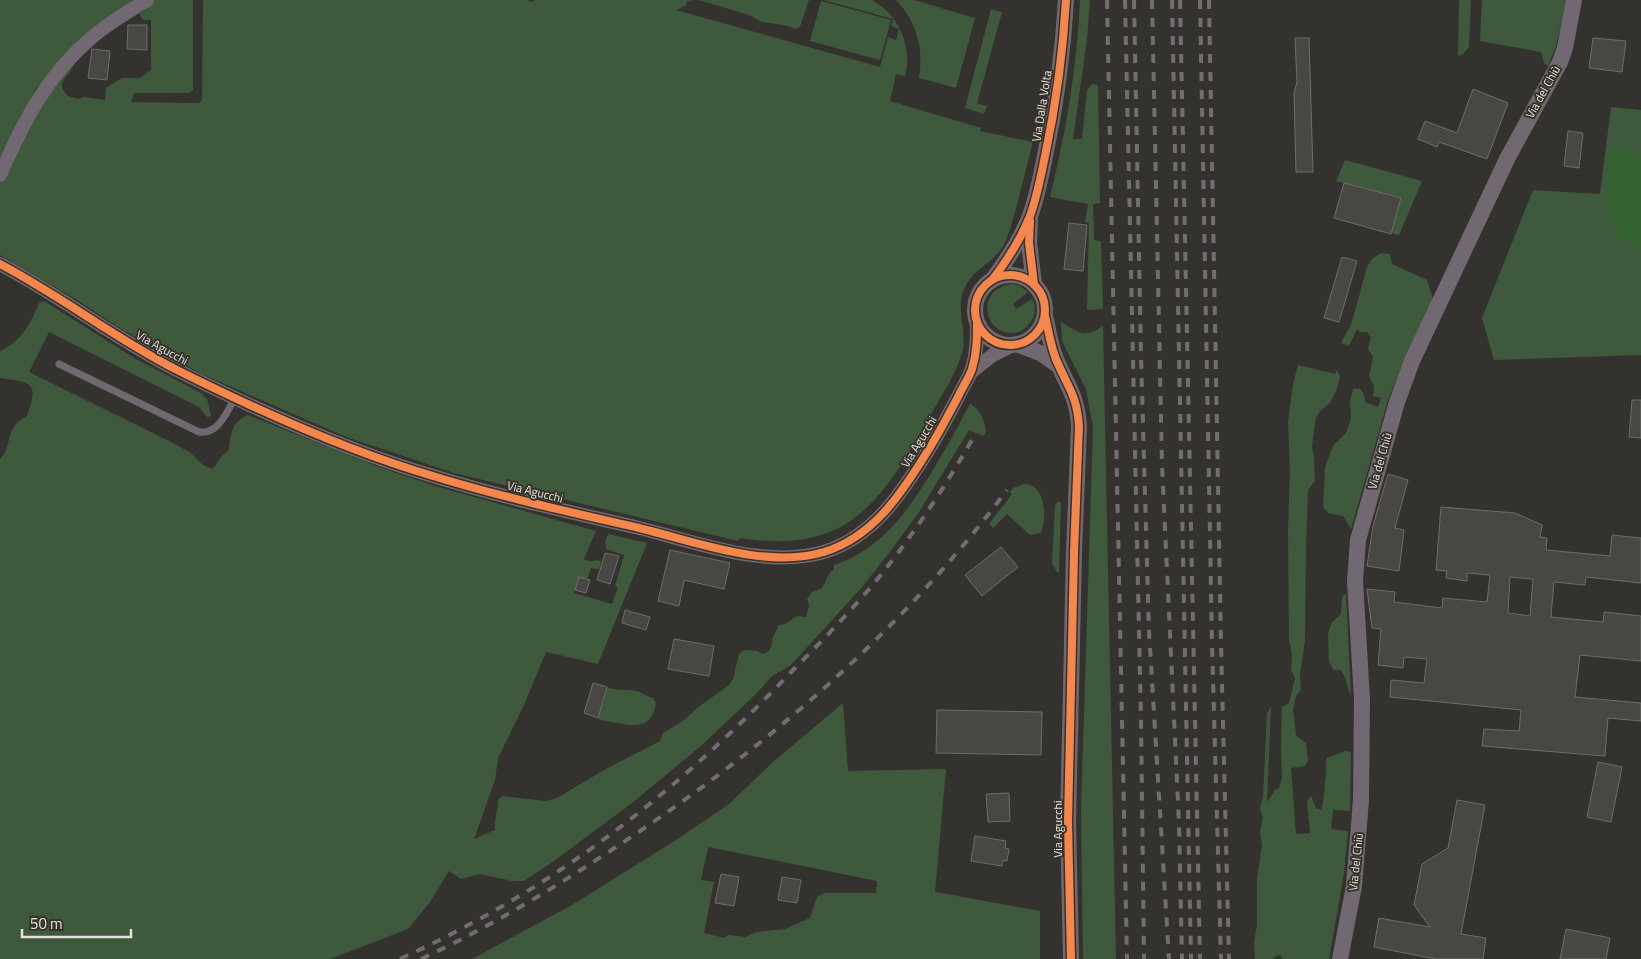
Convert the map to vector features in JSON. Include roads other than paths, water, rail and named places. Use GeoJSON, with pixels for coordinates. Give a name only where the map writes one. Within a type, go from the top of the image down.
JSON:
{"type":"FeatureCollection","features":[{"type":"Feature","properties":{"kind":"street"},"geometry":{"type":"LineString","coordinates":[[0,175],[34,104],[55,74],[92,38],[147,0]]}},
{"type":"Feature","properties":{"kind":"street","name":"Via Dalla Volta"},"geometry":{"type":"LineString","coordinates":[[1034,284],[1029,243],[1030,215],[1051,126],[1061,58],[1066,0]]}},
{"type":"Feature","properties":{"kind":"street","name":"Via del Chiù"},"geometry":{"type":"LineString","coordinates":[[1340,959],[1354,886],[1361,800],[1362,707],[1355,581],[1358,540],[1403,382],[1507,159],[1560,62],[1565,48],[1574,0]]}},
{"type":"Feature","properties":{"kind":"street","name":"Via Dalla Volta"},"geometry":{"type":"LineString","coordinates":[[993,279],[1013,251],[1030,215]]}},
{"type":"Feature","properties":{"kind":"street","name":"Via Agucchi"},"geometry":{"type":"LineString","coordinates":[[0,264],[38,285],[155,358],[235,398],[354,448],[433,476],[491,493],[722,549],[761,556],[789,557],[822,552],[843,544],[861,534],[883,514],[902,491],[926,453],[971,372],[976,351],[977,322]]}},
{"type":"Feature","properties":{"kind":"street"},"geometry":{"type":"LineString","coordinates":[[1001,276],[1019,276],[1034,284],[1044,300],[1045,316],[1042,326],[1036,335],[1028,341],[1015,345],[1001,344],[984,334],[977,322],[975,306],[981,290],[993,279],[1001,276]]}},
{"type":"Feature","properties":{"kind":"street","name":"Via Agucchi"},"geometry":{"type":"LineString","coordinates":[[1045,316],[1058,366],[1073,393],[1078,414],[1068,822],[1070,959]]}},
{"type":"Feature","properties":{"kind":"street","name":"Via Agucchi"},"geometry":{"type":"LineString","coordinates":[[971,372],[993,354],[1015,345],[1040,352],[1058,366]]}},
{"type":"Feature","properties":{"kind":"lane"},"geometry":{"type":"LineString","coordinates":[[59,364],[199,432],[210,432],[216,428],[235,398]]}},
{"type":"Feature","properties":{"kind":"railway"},"geometry":{"type":"LineString","coordinates":[[1107,0],[1127,959]]}},
{"type":"Feature","properties":{"kind":"railway"},"geometry":{"type":"LineString","coordinates":[[1125,0],[1141,721],[1144,959]]}},
{"type":"Feature","properties":{"kind":"railway"},"geometry":{"type":"LineString","coordinates":[[1134,0],[1149,632],[1169,959]]}},
{"type":"Feature","properties":{"kind":"railway"},"geometry":{"type":"LineString","coordinates":[[1152,0],[1162,465],[1179,824],[1182,959]]}},
{"type":"Feature","properties":{"kind":"railway"},"geometry":{"type":"LineString","coordinates":[[1172,0],[1191,959]]}},
{"type":"Feature","properties":{"kind":"railway"},"geometry":{"type":"LineString","coordinates":[[1180,0],[1200,959]]}},
{"type":"Feature","properties":{"kind":"railway"},"geometry":{"type":"LineString","coordinates":[[1200,0],[1212,643],[1221,959]]}},
{"type":"Feature","properties":{"kind":"railway"},"geometry":{"type":"LineString","coordinates":[[1209,0],[1229,959]]}},
{"type":"Feature","properties":{"kind":"railway"},"geometry":{"type":"LineString","coordinates":[[400,959],[482,918],[560,870],[623,825],[712,750],[768,696],[871,587],[927,512],[976,433]]}},
{"type":"Feature","properties":{"kind":"railway"},"geometry":{"type":"LineString","coordinates":[[421,959],[497,920],[595,861],[674,808],[779,727],[877,639],[966,542],[1007,490]]}}]}
